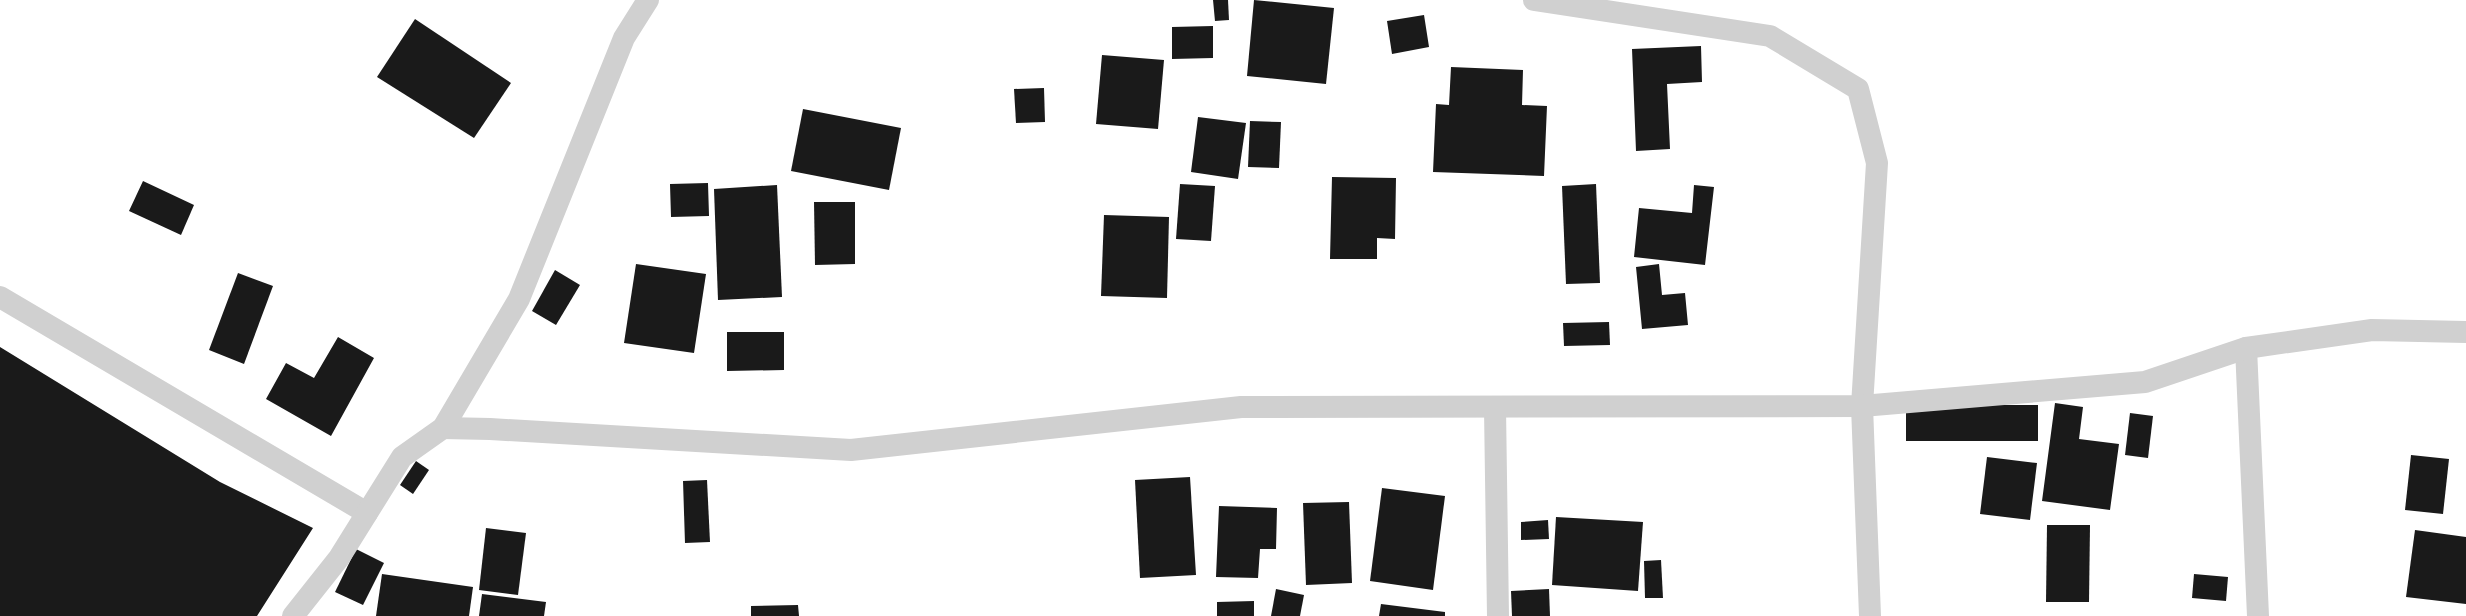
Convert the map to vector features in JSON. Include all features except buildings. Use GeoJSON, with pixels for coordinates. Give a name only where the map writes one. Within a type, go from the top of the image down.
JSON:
{"type":"FeatureCollection","features":[{"type":"Feature","properties":{"kind":"street"},"geometry":{"type":"LineString","coordinates":[[293,616],[339,558],[402,457],[443,428],[519,299],[624,38],[648,0]]}},
{"type":"Feature","properties":{"kind":"street"},"geometry":{"type":"LineString","coordinates":[[1534,0],[1770,36],[1858,89],[1877,163],[1862,406],[1870,616]]}},
{"type":"Feature","properties":{"kind":"street"},"geometry":{"type":"LineString","coordinates":[[0,297],[367,513]]}},
{"type":"Feature","properties":{"kind":"street"},"geometry":{"type":"LineString","coordinates":[[443,428],[490,429],[851,450],[1241,407],[1495,408],[1862,406],[2145,382],[2246,348],[2372,330],[2466,332]]}},
{"type":"Feature","properties":{"kind":"street"},"geometry":{"type":"LineString","coordinates":[[2246,348],[2258,616]]}},
{"type":"Feature","properties":{"kind":"street"},"geometry":{"type":"LineString","coordinates":[[1495,408],[1498,616]]}}]}
